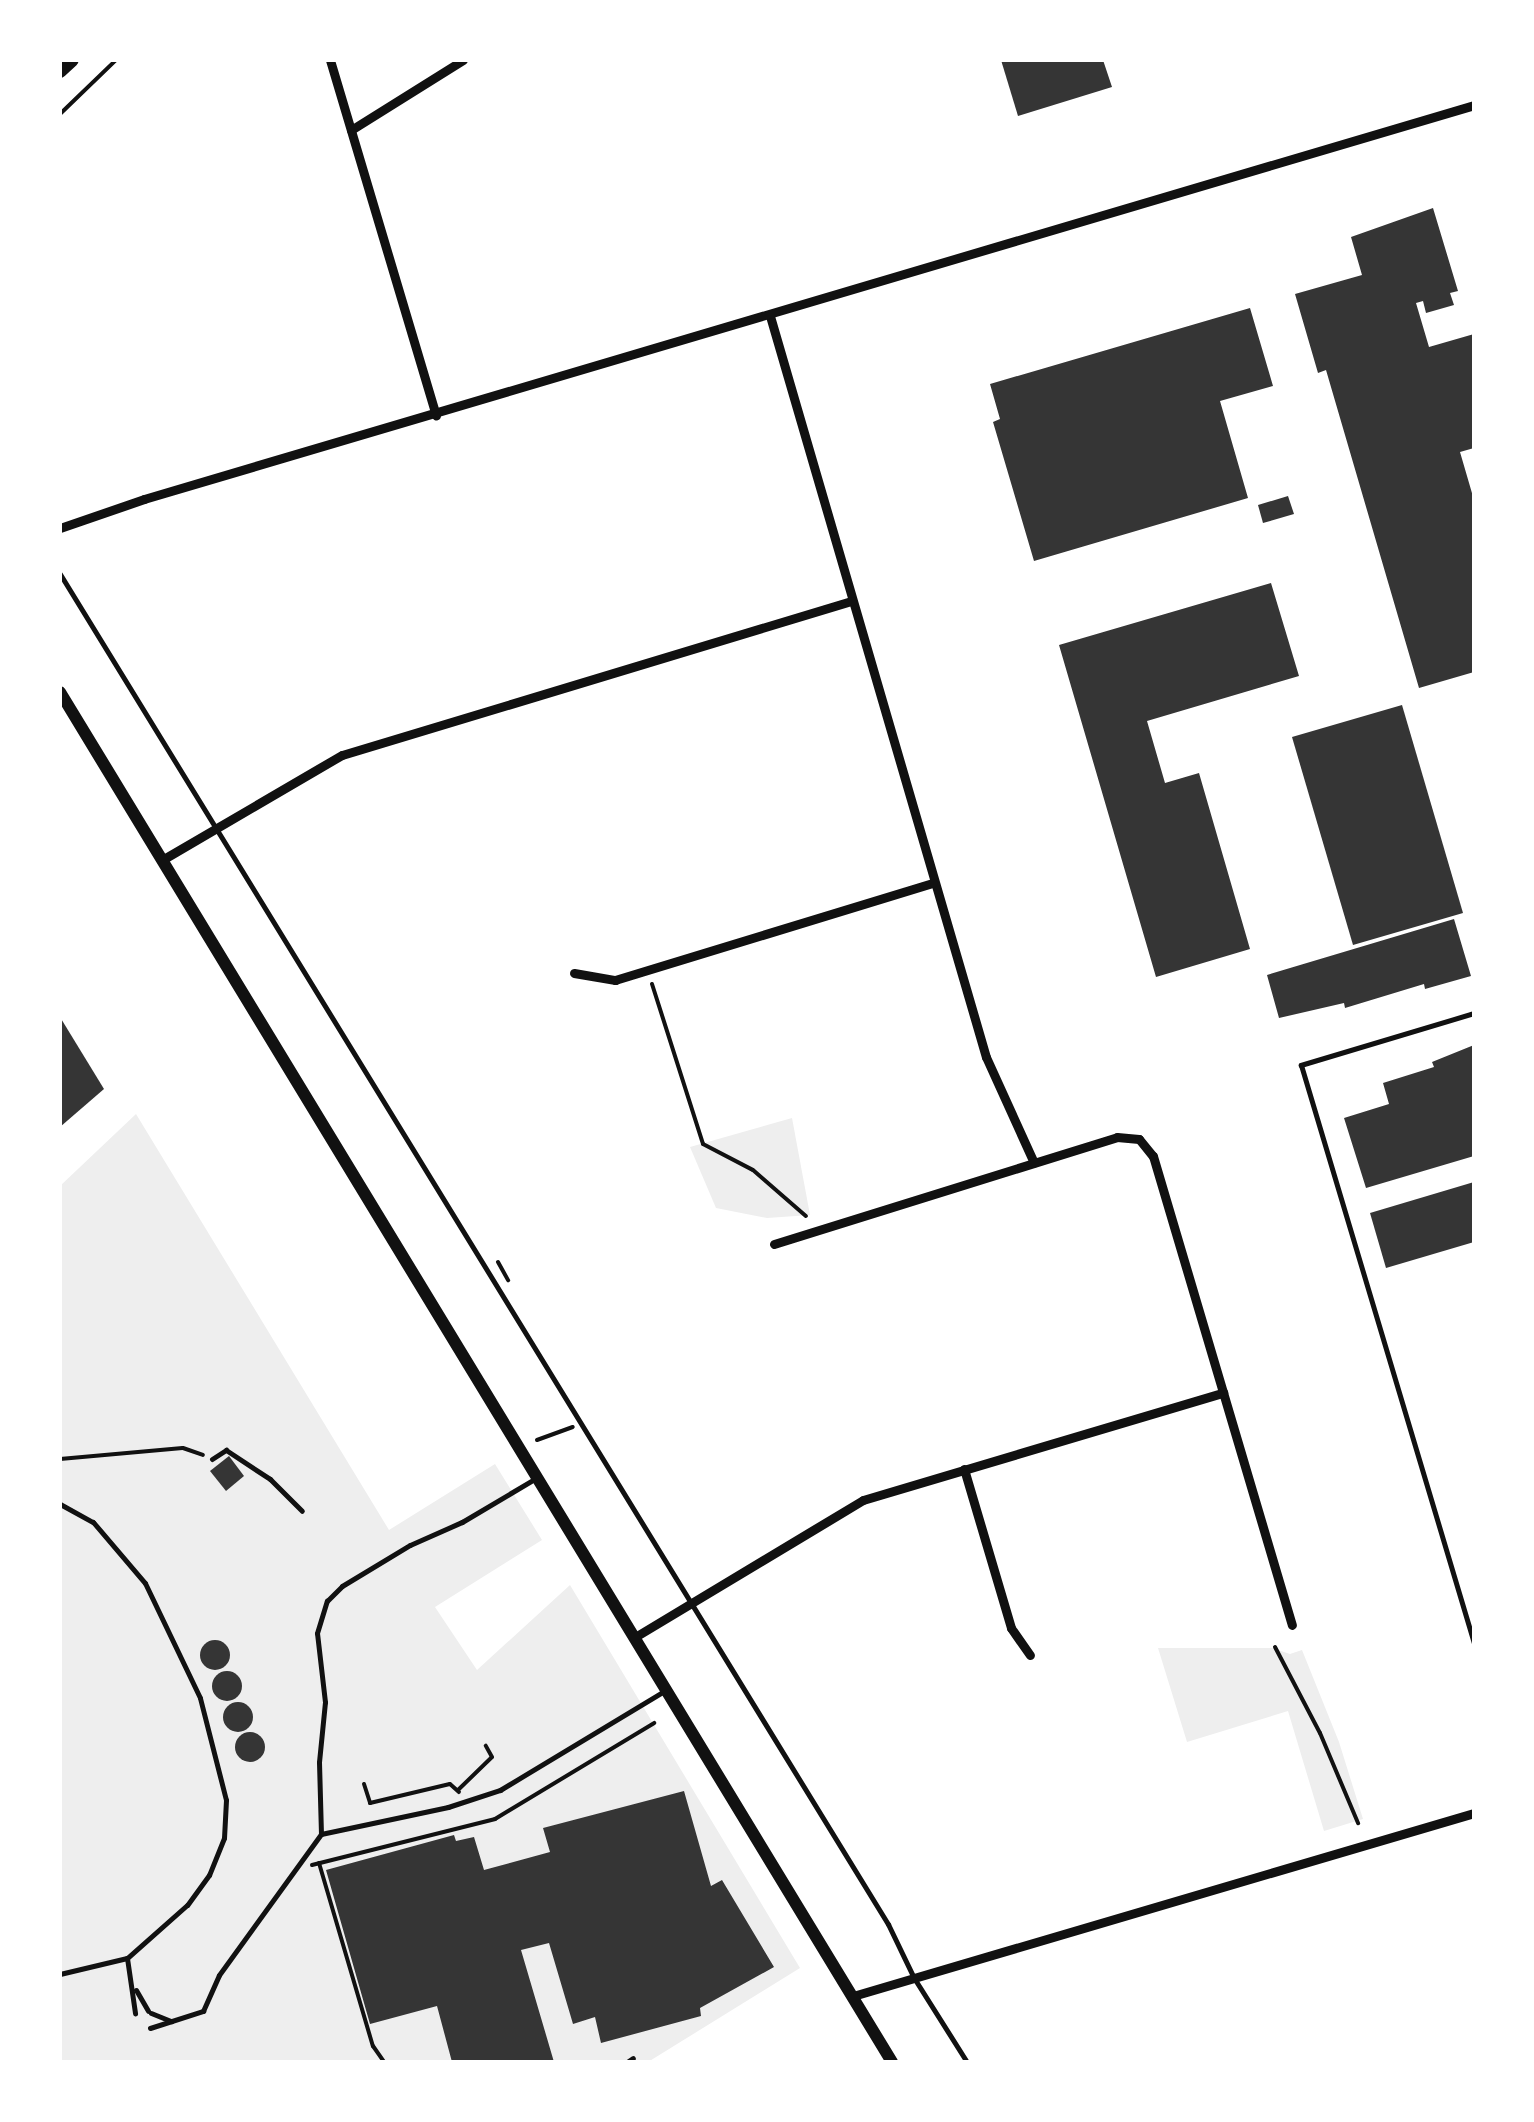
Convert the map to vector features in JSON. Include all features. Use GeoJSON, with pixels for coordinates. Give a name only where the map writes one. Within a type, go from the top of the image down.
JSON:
{"type":"FeatureCollection","features":[{"type":"Feature","properties":{"kind":"main road"},"geometry":{"type":"LineString","coordinates":[[60,71],[72,60]]}},
{"type":"Feature","properties":{"kind":"main road"},"geometry":{"type":"LineString","coordinates":[[60,692],[892,2062]]}},
{"type":"Feature","properties":{"kind":"street"},"geometry":{"type":"LineString","coordinates":[[330,60],[436,416]]}},
{"type":"Feature","properties":{"kind":"street"},"geometry":{"type":"LineString","coordinates":[[351,130],[463,60]]}},
{"type":"Feature","properties":{"kind":"street"},"geometry":{"type":"LineString","coordinates":[[60,528],[144,499],[436,416],[1474,105]]}},
{"type":"Feature","properties":{"kind":"street"},"geometry":{"type":"LineString","coordinates":[[770,316],[986,1057],[1034,1162]]}},
{"type":"Feature","properties":{"kind":"street"},"geometry":{"type":"LineString","coordinates":[[162,860],[342,755],[851,601]]}},
{"type":"Feature","properties":{"kind":"street"},"geometry":{"type":"LineString","coordinates":[[574,973],[616,980],[933,883]]}},
{"type":"Feature","properties":{"kind":"street"},"geometry":{"type":"LineString","coordinates":[[774,1244],[1117,1137],[1139,1139],[1148,1147],[1292,1625]]}},
{"type":"Feature","properties":{"kind":"street"},"geometry":{"type":"LineString","coordinates":[[635,1638],[854,1503],[1223,1392]]}},
{"type":"Feature","properties":{"kind":"street"},"geometry":{"type":"LineString","coordinates":[[964,1469],[1011,1628],[1030,1655]]}},
{"type":"Feature","properties":{"kind":"street"},"geometry":{"type":"LineString","coordinates":[[854,1996],[1474,1812]]}},
{"type":"Feature","properties":{"kind":"lane"},"geometry":{"type":"LineString","coordinates":[[60,574],[888,1924],[914,1978],[967,2062]]}},
{"type":"Feature","properties":{"kind":"lane"},"geometry":{"type":"LineString","coordinates":[[1474,1013],[1301,1065],[1474,1643]]}},
{"type":"Feature","properties":{"kind":"lane"},"geometry":{"type":"LineString","coordinates":[[212,1458],[226,1450],[270,1480],[302,1511]]}},
{"type":"Feature","properties":{"kind":"lane"},"geometry":{"type":"LineString","coordinates":[[150,2028],[202,2011],[219,1975],[321,1834],[319,1762],[325,1702],[317,1633],[327,1601],[342,1586],[410,1545],[462,1522],[538,1477]]}},
{"type":"Feature","properties":{"kind":"lane"},"geometry":{"type":"LineString","coordinates":[[60,1504],[93,1522],[144,1583],[200,1698],[226,1800],[224,1838],[209,1875],[187,1905],[127,1958],[60,1974]]}},
{"type":"Feature","properties":{"kind":"lane"},"geometry":{"type":"LineString","coordinates":[[321,1834],[462,1803],[524,1780],[667,1689]]}},
{"type":"Feature","properties":{"kind":"lane"},"geometry":{"type":"LineString","coordinates":[[127,1958],[135,2013]]}},
{"type":"Feature","properties":{"kind":"lane"},"geometry":{"type":"LineString","coordinates":[[134,1988],[149,2012],[174,2022]]}},
{"type":"Feature","properties":{"kind":"path"},"geometry":{"type":"LineString","coordinates":[[60,114],[116,60]]}},
{"type":"Feature","properties":{"kind":"path"},"geometry":{"type":"LineString","coordinates":[[647,970],[702,1144],[754,1170],[806,1216]]}},
{"type":"Feature","properties":{"kind":"path"},"geometry":{"type":"LineString","coordinates":[[538,1440],[547,1434],[556,1436],[579,1423]]}},
{"type":"Feature","properties":{"kind":"path"},"geometry":{"type":"LineString","coordinates":[[60,1459],[184,1448],[212,1458]]}},
{"type":"Feature","properties":{"kind":"path"},"geometry":{"type":"LineString","coordinates":[[1275,1647],[1320,1733],[1358,1824]]}},
{"type":"Feature","properties":{"kind":"path"},"geometry":{"type":"LineString","coordinates":[[458,1790],[492,1756],[486,1746]]}},
{"type":"Feature","properties":{"kind":"path"},"geometry":{"type":"LineString","coordinates":[[364,1784],[370,1803],[450,1784],[458,1790],[468,1826]]}},
{"type":"Feature","properties":{"kind":"path"},"geometry":{"type":"LineString","coordinates":[[318,1863],[372,2046],[384,2062]]}},
{"type":"Feature","properties":{"kind":"shaded area"},"geometry":{"type":"Polygon","coordinates":[[[136,1114],[389,1530],[495,1464],[542,1540],[435,1607],[477,1670],[570,1585],[800,1968],[648,2062],[60,2062],[60,1186],[136,1114]]]}},
{"type":"Feature","properties":{"kind":"shaded area"},"geometry":{"type":"Polygon","coordinates":[[[792,1118],[810,1215],[767,1218],[716,1208],[690,1147],[792,1118]]]}},
{"type":"Feature","properties":{"kind":"shaded area"},"geometry":{"type":"Polygon","coordinates":[[[1158,1648],[1272,1648],[1290,1654],[1302,1650],[1339,1742],[1363,1819],[1324,1831],[1288,1711],[1187,1742],[1158,1648]]]}},
{"type":"Feature","properties":{"kind":"building"},"geometry":{"type":"Polygon","coordinates":[[[1001,60],[1103,60],[1112,87],[1018,116],[1001,60]]]}},
{"type":"Feature","properties":{"kind":"building"},"geometry":{"type":"Polygon","coordinates":[[[1433,208],[1458,291],[1450,293],[1454,305],[1426,313],[1423,301],[1416,303],[1429,347],[1474,334],[1474,448],[1460,452],[1474,500],[1474,672],[1419,688],[1326,370],[1318,373],[1295,294],[1362,275],[1351,237],[1433,208]]]}},
{"type":"Feature","properties":{"kind":"building"},"geometry":{"type":"Polygon","coordinates":[[[1250,308],[1273,386],[1220,401],[1248,498],[1034,561],[993,422],[1000,419],[990,384],[1250,308]]]}},
{"type":"Feature","properties":{"kind":"building"},"geometry":{"type":"Polygon","coordinates":[[[1288,496],[1294,514],[1263,523],[1258,505],[1288,496]]]}},
{"type":"Feature","properties":{"kind":"building"},"geometry":{"type":"Polygon","coordinates":[[[1271,583],[1299,676],[1147,721],[1165,783],[1199,773],[1250,949],[1156,977],[1059,645],[1271,583]]]}},
{"type":"Feature","properties":{"kind":"building"},"geometry":{"type":"Polygon","coordinates":[[[1402,705],[1463,913],[1353,945],[1292,737],[1402,705]]]}},
{"type":"Feature","properties":{"kind":"building"},"geometry":{"type":"Polygon","coordinates":[[[1454,919],[1471,976],[1425,989],[1424,984],[1345,1008],[1344,1003],[1279,1018],[1267,975],[1454,919]]]}},
{"type":"Feature","properties":{"kind":"building"},"geometry":{"type":"Polygon","coordinates":[[[60,1017],[104,1089],[60,1127],[60,1017]]]}},
{"type":"Feature","properties":{"kind":"building"},"geometry":{"type":"Polygon","coordinates":[[[1474,1045],[1474,1156],[1366,1188],[1344,1118],[1389,1104],[1383,1083],[1434,1067],[1432,1062],[1474,1045]]]}},
{"type":"Feature","properties":{"kind":"building"},"geometry":{"type":"Polygon","coordinates":[[[1474,1182],[1474,1242],[1386,1268],[1370,1213],[1474,1182]]]}},
{"type":"Feature","properties":{"kind":"building"},"geometry":{"type":"Polygon","coordinates":[[[229,1456],[244,1476],[226,1491],[210,1471],[229,1456]]]}},
{"type":"Feature","properties":{"kind":"building"},"geometry":{"type":"Polygon","coordinates":[[[215,1640],[226,1644],[230,1655],[226,1666],[215,1670],[204,1666],[200,1655],[204,1644],[215,1640]]]}},
{"type":"Feature","properties":{"kind":"building"},"geometry":{"type":"Polygon","coordinates":[[[227,1671],[238,1675],[242,1686],[238,1697],[227,1701],[216,1697],[212,1686],[216,1675],[227,1671]]]}},
{"type":"Feature","properties":{"kind":"building"},"geometry":{"type":"Polygon","coordinates":[[[238,1702],[249,1706],[253,1717],[249,1728],[238,1732],[227,1728],[223,1717],[227,1706],[238,1702]]]}},
{"type":"Feature","properties":{"kind":"building"},"geometry":{"type":"Polygon","coordinates":[[[250,1732],[261,1736],[265,1747],[261,1758],[250,1762],[239,1758],[235,1747],[239,1736],[250,1732]]]}},
{"type":"Feature","properties":{"kind":"building"},"geometry":{"type":"Polygon","coordinates":[[[684,1791],[711,1886],[722,1880],[774,1967],[700,2008],[701,2016],[601,2043],[595,2017],[573,2024],[549,1943],[521,1950],[554,2062],[452,2062],[437,2006],[370,2024],[326,1870],[454,1835],[456,1841],[474,1837],[484,1870],[550,1852],[543,1828],[684,1791]]]}}]}
